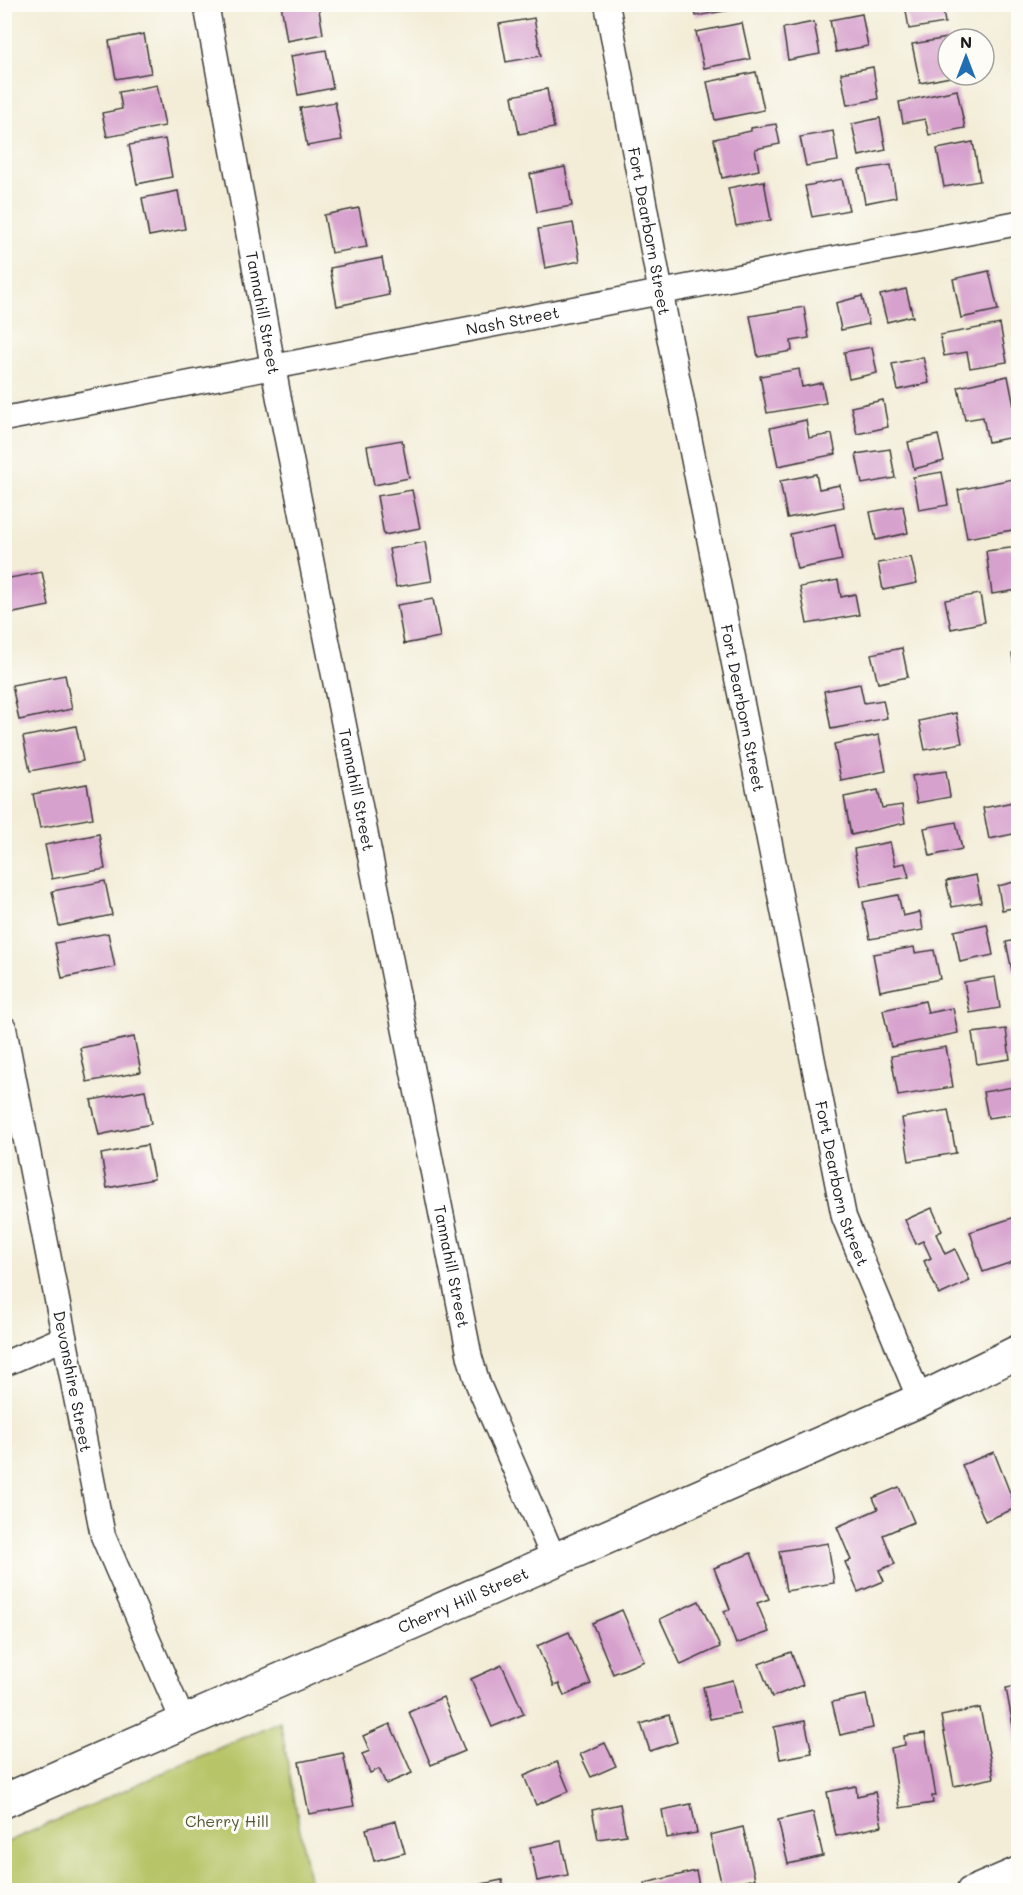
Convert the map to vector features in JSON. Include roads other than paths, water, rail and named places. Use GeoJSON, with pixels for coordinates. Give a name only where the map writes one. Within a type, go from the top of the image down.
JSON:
{"type":"FeatureCollection","features":[{"type":"Feature","properties":{"kind":"street","name":"Tannahill Street"},"geometry":{"type":"LineString","coordinates":[[206,4],[273,367],[470,1358],[478,1384],[554,1559]]}},
{"type":"Feature","properties":{"kind":"street","name":"Fort Dearborn Street"},"geometry":{"type":"LineString","coordinates":[[607,4],[661,292],[844,1216],[920,1400]]}},
{"type":"Feature","properties":{"kind":"street","name":"Nash Street"},"geometry":{"type":"LineString","coordinates":[[4,418],[1018,223]]}},
{"type":"Feature","properties":{"kind":"street","name":"Devonshire Street"},"geometry":{"type":"LineString","coordinates":[[4,1028],[103,1536],[183,1721]]}},
{"type":"Feature","properties":{"kind":"street"},"geometry":{"type":"LineString","coordinates":[[4,1364],[64,1338]]}},
{"type":"Feature","properties":{"kind":"street","name":"Cherry Hill Street"},"geometry":{"type":"LineString","coordinates":[[4,1801],[920,1400],[1018,1352]]}},
{"type":"Feature","properties":{"kind":"street","name":"Cherry Hill Street"},"geometry":{"type":"LineString","coordinates":[[920,1400],[1018,1372]]}},
{"type":"Feature","properties":{"kind":"street"},"geometry":{"type":"LineString","coordinates":[[969,1890],[1018,1869]]}},
{"type":"Feature","properties":{"kind":"park label","name":"Cherry Hill"},"geometry":{"type":"Point","coordinates":[227,1821]}}]}
